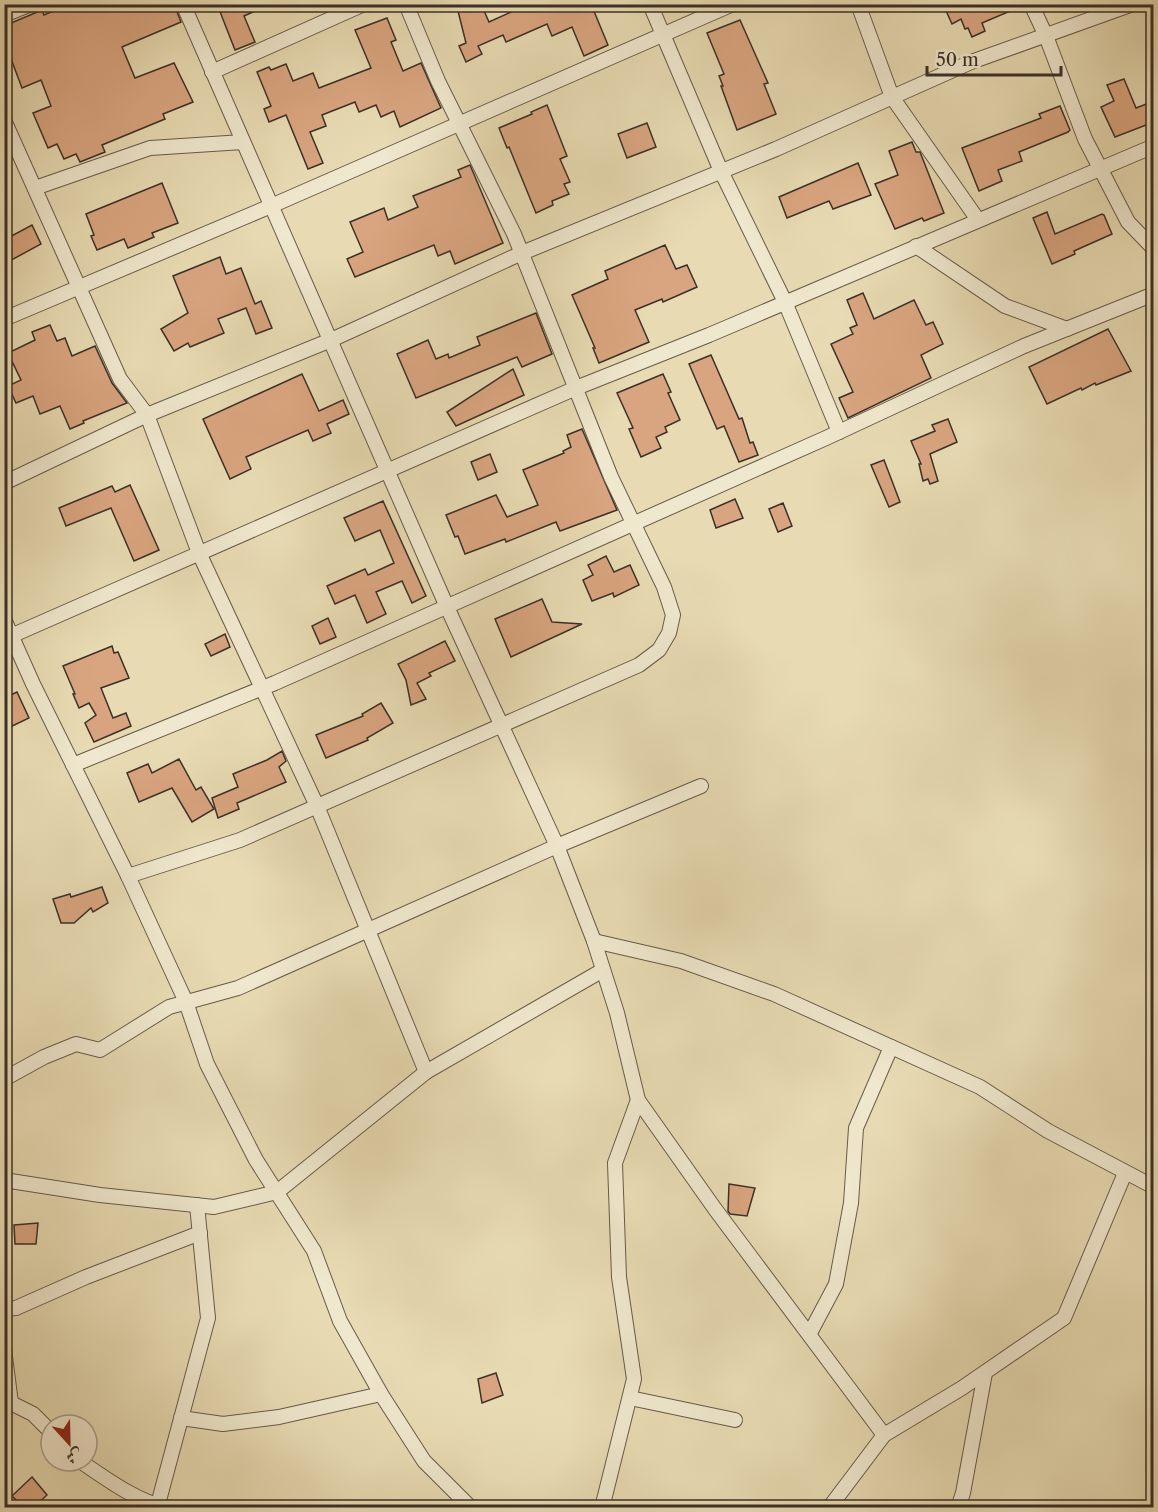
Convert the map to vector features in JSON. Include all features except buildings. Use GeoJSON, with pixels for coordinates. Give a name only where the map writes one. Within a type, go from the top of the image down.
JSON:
{"type":"FeatureCollection","features":[{"type":"Feature","properties":{"kind":"street"},"geometry":{"type":"LineString","coordinates":[[4,15],[31,4]]}},
{"type":"Feature","properties":{"kind":"street"},"geometry":{"type":"LineString","coordinates":[[183,4],[447,607],[556,846],[594,941],[617,1013],[638,1100],[715,1209],[810,1333],[884,1435]]}},
{"type":"Feature","properties":{"kind":"street"},"geometry":{"type":"LineString","coordinates":[[212,72],[364,4]]}},
{"type":"Feature","properties":{"kind":"street"},"geometry":{"type":"LineString","coordinates":[[128,876],[240,840],[639,665],[659,650],[669,633],[673,615],[664,587],[611,477],[522,253],[438,81],[406,4]]}},
{"type":"Feature","properties":{"kind":"street"},"geometry":{"type":"LineString","coordinates":[[650,4],[721,171],[785,302],[839,432]]}},
{"type":"Feature","properties":{"kind":"street"},"geometry":{"type":"LineString","coordinates":[[4,319],[271,206],[734,4]]}},
{"type":"Feature","properties":{"kind":"street"},"geometry":{"type":"LineString","coordinates":[[858,4],[892,97],[978,220]]}},
{"type":"Feature","properties":{"kind":"street"},"geometry":{"type":"LineString","coordinates":[[1030,4],[1046,36],[1084,139],[1128,222],[1154,249]]}},
{"type":"Feature","properties":{"kind":"street"},"geometry":{"type":"LineString","coordinates":[[4,483],[147,415],[331,340],[522,253],[721,171],[972,62],[1133,4]]}},
{"type":"Feature","properties":{"kind":"street"},"geometry":{"type":"LineString","coordinates":[[4,120],[120,379],[147,415],[199,553],[316,806],[426,1072]]}},
{"type":"Feature","properties":{"kind":"street"},"geometry":{"type":"LineString","coordinates":[[35,188],[150,148],[243,142]]}},
{"type":"Feature","properties":{"kind":"street"},"geometry":{"type":"LineString","coordinates":[[8,637],[576,388],[1154,146]]}},
{"type":"Feature","properties":{"kind":"street"},"geometry":{"type":"LineString","coordinates":[[916,246],[1005,306],[1067,328]]}},
{"type":"Feature","properties":{"kind":"street"},"geometry":{"type":"LineString","coordinates":[[73,765],[261,689],[839,432],[1024,346],[1154,294]]}},
{"type":"Feature","properties":{"kind":"street"},"geometry":{"type":"LineString","coordinates":[[4,619],[8,637],[128,876],[186,1002],[207,1064],[256,1160],[314,1251],[340,1321],[381,1394],[424,1461],[471,1508]]}},
{"type":"Feature","properties":{"kind":"street"},"geometry":{"type":"LineString","coordinates":[[4,1079],[44,1057],[76,1044],[100,1050],[169,1007],[238,988],[556,846],[701,786]]}},
{"type":"Feature","properties":{"kind":"street"},"geometry":{"type":"LineString","coordinates":[[594,941],[681,961],[774,994],[980,1087],[1048,1131],[1154,1187]]}},
{"type":"Feature","properties":{"kind":"street"},"geometry":{"type":"LineString","coordinates":[[4,1180],[100,1195],[214,1207],[277,1192],[426,1072],[603,970]]}},
{"type":"Feature","properties":{"kind":"street"},"geometry":{"type":"LineString","coordinates":[[810,1333],[836,1284],[850,1203],[856,1128],[891,1047]]}},
{"type":"Feature","properties":{"kind":"street"},"geometry":{"type":"LineString","coordinates":[[602,1508],[634,1379],[619,1277],[615,1163],[638,1100]]}},
{"type":"Feature","properties":{"kind":"street"},"geometry":{"type":"LineString","coordinates":[[829,1508],[884,1435],[985,1373],[1064,1318],[1125,1173]]}},
{"type":"Feature","properties":{"kind":"street"},"geometry":{"type":"LineString","coordinates":[[98,1473],[162,1507],[181,1418],[208,1318],[197,1205]]}},
{"type":"Feature","properties":{"kind":"street"},"geometry":{"type":"LineString","coordinates":[[4,1309],[16,1308],[86,1276],[200,1233]]}},
{"type":"Feature","properties":{"kind":"street"},"geometry":{"type":"LineString","coordinates":[[4,1348],[11,1403],[33,1413],[39,1419]]}},
{"type":"Feature","properties":{"kind":"street"},"geometry":{"type":"LineString","coordinates":[[958,1508],[963,1493],[985,1373]]}},
{"type":"Feature","properties":{"kind":"street"},"geometry":{"type":"LineString","coordinates":[[181,1418],[223,1424],[279,1417],[381,1394]]}},
{"type":"Feature","properties":{"kind":"street"},"geometry":{"type":"LineString","coordinates":[[630,1398],[735,1420]]}},
{"type":"Feature","properties":{"kind":"street"},"geometry":{"type":"LineString","coordinates":[[309,1508],[317,1508]]}}]}
